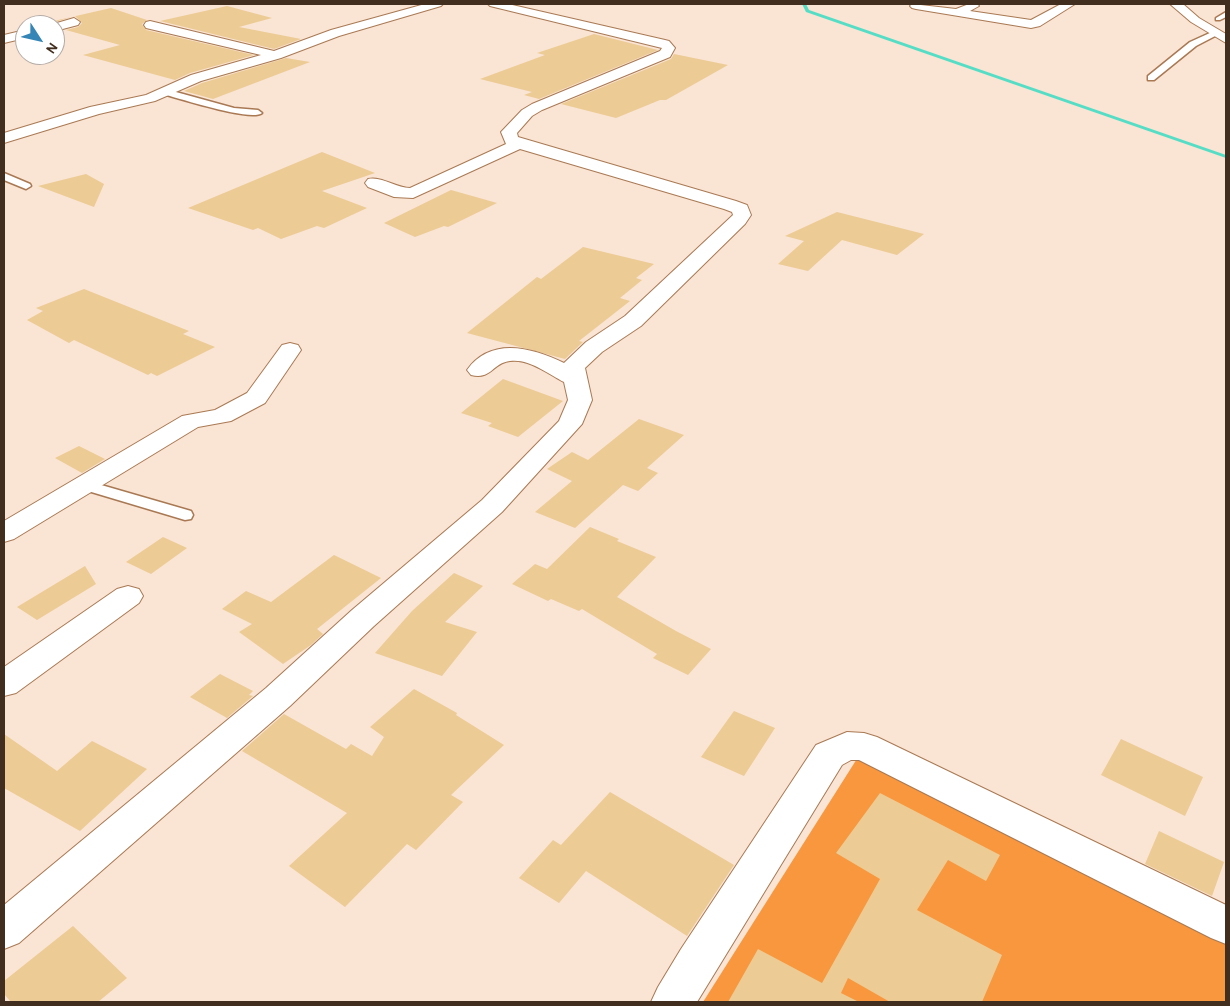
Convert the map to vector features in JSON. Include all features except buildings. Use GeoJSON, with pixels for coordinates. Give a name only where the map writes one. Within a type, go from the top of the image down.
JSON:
{"type":"FeatureCollection","features":[{"type":"Feature","properties":{"kind":"street"},"geometry":{"type":"LineString","coordinates":[[4,138],[95,110],[150,98],[196,78],[276,55],[336,33],[437,4]]}},
{"type":"Feature","properties":{"kind":"street"},"geometry":{"type":"LineString","coordinates":[[4,930],[278,697],[363,618],[492,506],[570,424],[580,400],[573,367],[594,347],[640,314],[742,215],[741,209],[519,144],[511,140],[508,132],[527,113],[537,107],[665,54],[669,48],[665,44],[494,4]]}},
{"type":"Feature","properties":{"kind":"street"},"geometry":{"type":"LineString","coordinates":[[957,13],[976,4]]}},
{"type":"Feature","properties":{"kind":"street"},"geometry":{"type":"LineString","coordinates":[[916,6],[1031,24],[1069,4]]}},
{"type":"Feature","properties":{"kind":"street"},"geometry":{"type":"LineString","coordinates":[[1176,4],[1181,10],[1215,34],[1226,39]]}},
{"type":"Feature","properties":{"kind":"street"},"geometry":{"type":"LineString","coordinates":[[65,24],[74,22]]}},
{"type":"Feature","properties":{"kind":"street"},"geometry":{"type":"LineString","coordinates":[[150,25],[276,55]]}},
{"type":"Feature","properties":{"kind":"street"},"geometry":{"type":"LineString","coordinates":[[374,183],[400,193],[413,193],[519,144]]}},
{"type":"Feature","properties":{"kind":"street"},"geometry":{"type":"LineString","coordinates":[[4,533],[191,421],[222,416],[256,398],[290,350]]}},
{"type":"Feature","properties":{"kind":"street"},"geometry":{"type":"LineString","coordinates":[[479,370],[493,359],[504,354],[513,354],[538,359],[576,378]]}},
{"type":"Feature","properties":{"kind":"street"},"geometry":{"type":"LineString","coordinates":[[4,684],[128,596]]}},
{"type":"Feature","properties":{"kind":"street"},"geometry":{"type":"LineString","coordinates":[[673,1002],[829,755],[846,746],[864,747],[1226,925]]}},
{"type":"Feature","properties":{"kind":"lane"},"geometry":{"type":"LineString","coordinates":[[1218,18],[1226,14]]}},
{"type":"Feature","properties":{"kind":"lane"},"geometry":{"type":"LineString","coordinates":[[1151,78],[1192,44],[1215,34]]}},
{"type":"Feature","properties":{"kind":"lane"},"geometry":{"type":"LineString","coordinates":[[164,92],[186,95],[231,109],[258,113]]}},
{"type":"Feature","properties":{"kind":"lane"},"geometry":{"type":"LineString","coordinates":[[4,176],[26,186]]}},
{"type":"Feature","properties":{"kind":"lane"},"geometry":{"type":"LineString","coordinates":[[84,485],[185,515]]}},
{"type":"Feature","properties":{"kind":"shaded area"},"geometry":{"type":"Polygon","coordinates":[[[860,754],[1226,939],[1226,1002],[703,1002],[860,754]]]}},
{"type":"Feature","properties":{"kind":"waterway"},"geometry":{"type":"LineString","coordinates":[[804,4],[807,11],[1226,157]]}}]}
